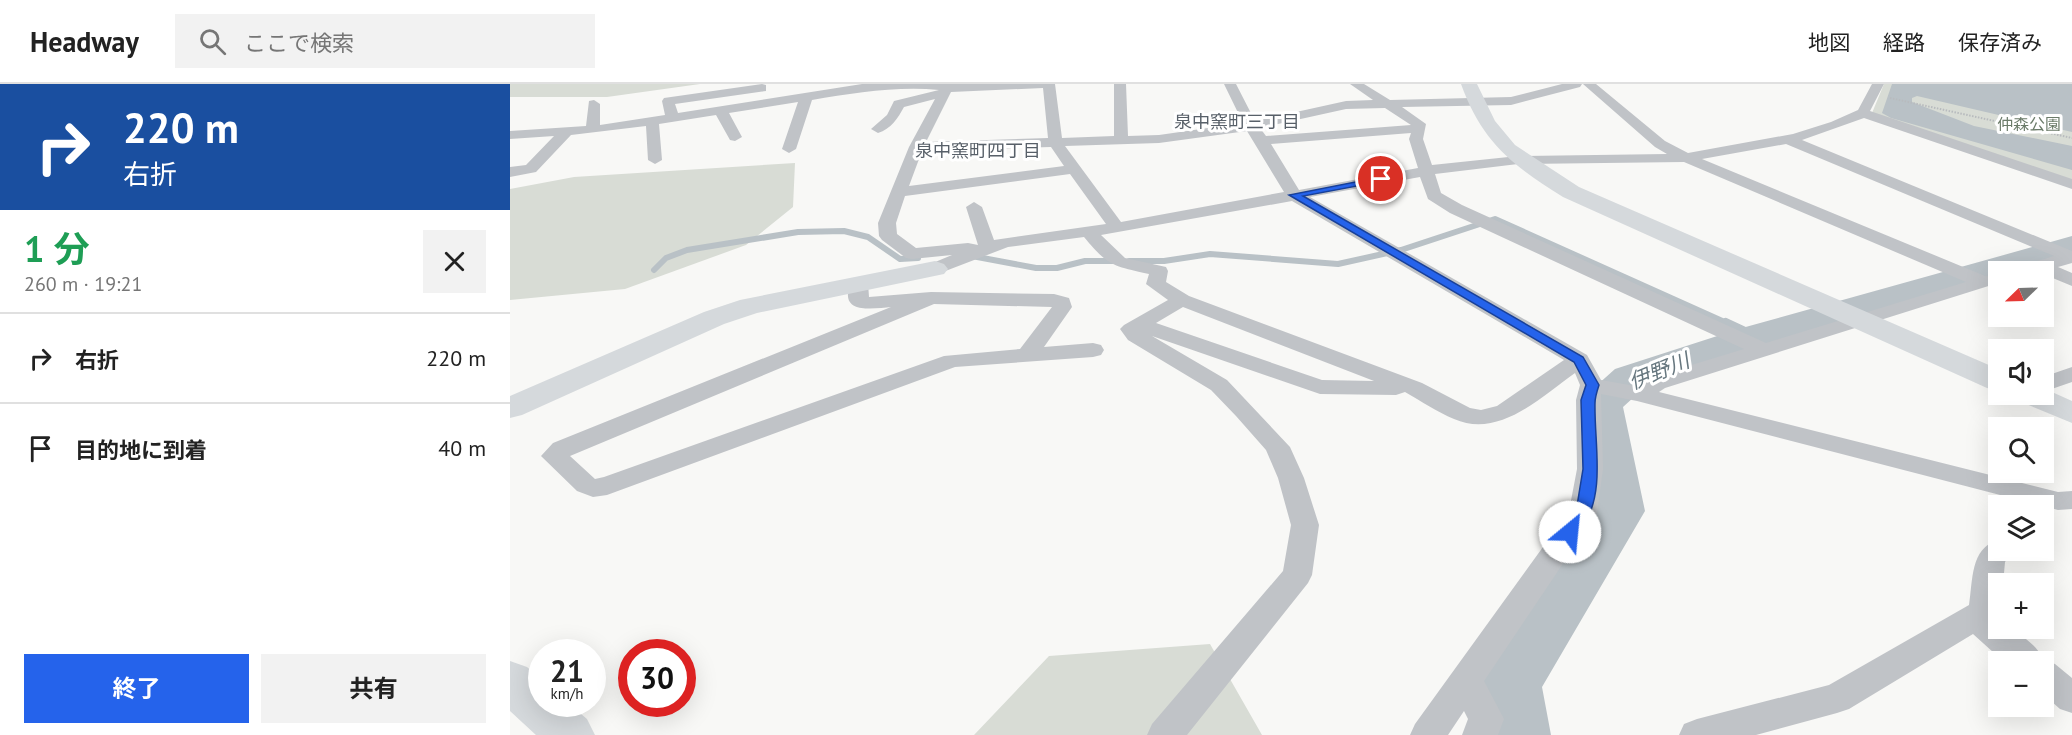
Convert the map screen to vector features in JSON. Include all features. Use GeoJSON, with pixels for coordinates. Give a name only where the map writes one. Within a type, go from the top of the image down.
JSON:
{"type":"FeatureCollection","features":[{"type":"Feature","properties":{"kind":"main road"},"geometry":{"type":"LineString","coordinates":[[1472,92],[1494,136],[1518,160],[1589,201],[1988,377]]}},
{"type":"Feature","properties":{"kind":"main road"},"geometry":{"type":"LineString","coordinates":[[510,408],[714,318],[750,306],[935,269]]}},
{"type":"Feature","properties":{"kind":"main road"},"geometry":{"type":"LineString","coordinates":[[2054,405],[2072,413]]}},
{"type":"Feature","properties":{"kind":"main road"},"geometry":{"type":"LineString","coordinates":[[510,681],[570,735]]}},
{"type":"Feature","properties":{"kind":"street"},"geometry":{"type":"LineString","coordinates":[[510,135],[593,130],[652,122],[806,98],[846,87],[921,85],[946,88],[1043,84]]}},
{"type":"Feature","properties":{"kind":"street"},"geometry":{"type":"LineString","coordinates":[[1049,84],[1056,144],[1117,228]]}},
{"type":"Feature","properties":{"kind":"street"},"geometry":{"type":"LineString","coordinates":[[1120,84],[1121,142]]}},
{"type":"Feature","properties":{"kind":"street"},"geometry":{"type":"LineString","coordinates":[[1230,84],[1251,126],[1294,195],[1579,360],[1592,385],[1588,400],[1590,469],[1583,513],[1428,735]]}},
{"type":"Feature","properties":{"kind":"street"},"geometry":{"type":"LineString","coordinates":[[1356,84],[1410,116],[1420,128]]}},
{"type":"Feature","properties":{"kind":"street"},"geometry":{"type":"LineString","coordinates":[[916,147],[1121,142],[1251,126],[1326,108],[1472,92],[1511,101],[1576,84]]}},
{"type":"Feature","properties":{"kind":"street"},"geometry":{"type":"LineString","coordinates":[[1589,84],[1660,144],[1686,158],[1946,267],[1988,280]]}},
{"type":"Feature","properties":{"kind":"street"},"geometry":{"type":"LineString","coordinates":[[673,118],[668,101],[780,86]]}},
{"type":"Feature","properties":{"kind":"street"},"geometry":{"type":"LineString","coordinates":[[878,129],[892,117],[899,104],[946,88]]}},
{"type":"Feature","properties":{"kind":"street"},"geometry":{"type":"LineString","coordinates":[[946,88],[916,147],[887,223],[888,236],[912,254],[976,253]]}},
{"type":"Feature","properties":{"kind":"street"},"geometry":{"type":"LineString","coordinates":[[935,269],[1008,242],[1117,228],[1425,171],[1485,162],[1518,160],[1686,158],[1787,139],[1836,125],[1863,113],[1875,90]]}},
{"type":"Feature","properties":{"kind":"street"},"geometry":{"type":"LineString","coordinates":[[789,149],[806,98]]}},
{"type":"Feature","properties":{"kind":"street"},"geometry":{"type":"LineString","coordinates":[[593,130],[594,104]]}},
{"type":"Feature","properties":{"kind":"street"},"geometry":{"type":"LineString","coordinates":[[721,111],[735,136]]}},
{"type":"Feature","properties":{"kind":"street"},"geometry":{"type":"LineString","coordinates":[[1863,113],[2072,184]]}},
{"type":"Feature","properties":{"kind":"street"},"geometry":{"type":"LineString","coordinates":[[652,122],[655,159]]}},
{"type":"Feature","properties":{"kind":"street"},"geometry":{"type":"LineString","coordinates":[[1262,141],[1420,128]]}},
{"type":"Feature","properties":{"kind":"street"},"geometry":{"type":"LineString","coordinates":[[1420,128],[1416,139],[1434,196],[1476,218],[1766,351]]}},
{"type":"Feature","properties":{"kind":"street"},"geometry":{"type":"LineString","coordinates":[[510,172],[531,169],[566,132]]}},
{"type":"Feature","properties":{"kind":"street"},"geometry":{"type":"LineString","coordinates":[[1787,139],[2072,257]]}},
{"type":"Feature","properties":{"kind":"street"},"geometry":{"type":"LineString","coordinates":[[899,192],[1075,169]]}},
{"type":"Feature","properties":{"kind":"street"},"geometry":{"type":"LineString","coordinates":[[974,207],[976,253]]}},
{"type":"Feature","properties":{"kind":"street"},"geometry":{"type":"LineString","coordinates":[[1089,232],[1113,258],[1159,271],[1156,284],[1182,300],[1414,388],[1464,415],[1481,417],[1505,412],[1579,360]]}},
{"type":"Feature","properties":{"kind":"street"},"geometry":{"type":"LineString","coordinates":[[2054,262],[2072,257]]}},
{"type":"Feature","properties":{"kind":"street"},"geometry":{"type":"LineString","coordinates":[[2054,275],[2072,280]]}},
{"type":"Feature","properties":{"kind":"street"},"geometry":{"type":"LineString","coordinates":[[1639,394],[1657,383],[1988,282]]}},
{"type":"Feature","properties":{"kind":"street"},"geometry":{"type":"LineString","coordinates":[[858,283],[857,299],[866,303],[931,298],[1062,302],[1062,307],[1028,354]]}},
{"type":"Feature","properties":{"kind":"street"},"geometry":{"type":"LineString","coordinates":[[931,298],[562,449],[554,456],[586,485],[593,488],[607,486],[952,361],[1093,350]]}},
{"type":"Feature","properties":{"kind":"street"},"geometry":{"type":"LineString","coordinates":[[1165,735],[1297,575],[1305,525],[1291,478],[1277,447],[1219,385],[1136,335],[1131,328],[1182,300]]}},
{"type":"Feature","properties":{"kind":"street"},"geometry":{"type":"LineString","coordinates":[[1139,324],[1320,387],[1414,388]]}},
{"type":"Feature","properties":{"kind":"street"},"geometry":{"type":"LineString","coordinates":[[2054,381],[2072,374]]}},
{"type":"Feature","properties":{"kind":"street"},"geometry":{"type":"LineString","coordinates":[[1592,385],[1639,394],[2058,505]]}},
{"type":"Feature","properties":{"kind":"street"},"geometry":{"type":"LineString","coordinates":[[1697,735],[1837,698],[1975,618],[1984,612],[1991,561]]}},
{"type":"Feature","properties":{"kind":"street"},"geometry":{"type":"LineString","coordinates":[[1975,618],[2015,651]]}},
{"type":"Feature","properties":{"kind":"street"},"geometry":{"type":"LineString","coordinates":[[1467,681],[1486,719],[1480,735]]}},
{"type":"Feature","properties":{"kind":"street"},"geometry":{"type":"LineString","coordinates":[[2054,683],[2072,698]]}},
{"type":"Feature","properties":{"kind":"path"},"geometry":{"type":"LineString","coordinates":[[1875,90],[2004,124],[2072,138]]}},
{"type":"Feature","properties":{"kind":"green space"},"geometry":{"type":"Polygon","coordinates":[[[510,84],[700,84],[607,97],[510,97],[510,84]]]}},
{"type":"Feature","properties":{"kind":"green space","name":"仲森公園"},"geometry":{"type":"Polygon","coordinates":[[[1884,84],[2072,84],[2072,182],[1872,113],[1884,84]]]}},
{"type":"Feature","properties":{"kind":"green space"},"geometry":{"type":"Polygon","coordinates":[[[795,163],[793,207],[746,245],[625,289],[510,300],[510,189],[574,177],[795,163]]]}},
{"type":"Feature","properties":{"kind":"green space"},"geometry":{"type":"Polygon","coordinates":[[[1210,644],[1262,735],[974,735],[1049,656],[1210,644]]]}},
{"type":"Feature","properties":{"kind":"shaded area","name":"仲森公園"},"geometry":{"type":"Polygon","coordinates":[[[1892,84],[2072,84],[2072,132],[1917,96],[1912,98],[1912,102],[1974,126],[2072,146],[2072,170],[1891,118],[1882,113],[1892,84]]]}},
{"type":"Feature","properties":{"kind":"waterway"},"geometry":{"type":"LineString","coordinates":[[1129,261],[1164,261],[1210,254],[1338,264],[1401,250],[1495,219],[1729,324]]}},
{"type":"Feature","properties":{"kind":"waterway"},"geometry":{"type":"LineString","coordinates":[[654,270],[666,258],[687,250],[798,232],[844,231],[868,237],[900,259],[918,258]]}},
{"type":"Feature","properties":{"kind":"waterway","name":"伊野川"},"geometry":{"type":"LineString","coordinates":[[1518,735],[1511,685],[1620,511],[1601,404],[1630,378],[1756,336],[2072,246]]}},
{"type":"Feature","properties":{"kind":"waterway"},"geometry":{"type":"LineString","coordinates":[[972,256],[1036,268],[1057,268],[1085,261],[1117,261]]}},
{"type":"Feature","properties":{"kind":"waterway"},"geometry":{"type":"LineString","coordinates":[[1726,322],[1756,336]]}},
{"type":"Feature","properties":{"kind":"district","name":"泉中窯町三丁目"},"geometry":{"type":"Point","coordinates":[1237,121]}},
{"type":"Feature","properties":{"kind":"district","name":"泉中窯町四丁目"},"geometry":{"type":"Point","coordinates":[978,150]}},
{"type":"Feature","properties":{"kind":"route"},"geometry":{"type":"LineString","coordinates":[[1381,179],[1294,195],[1579,360],[1592,385],[1588,400],[1590,469],[1583,513],[1570,532]]}}]}
